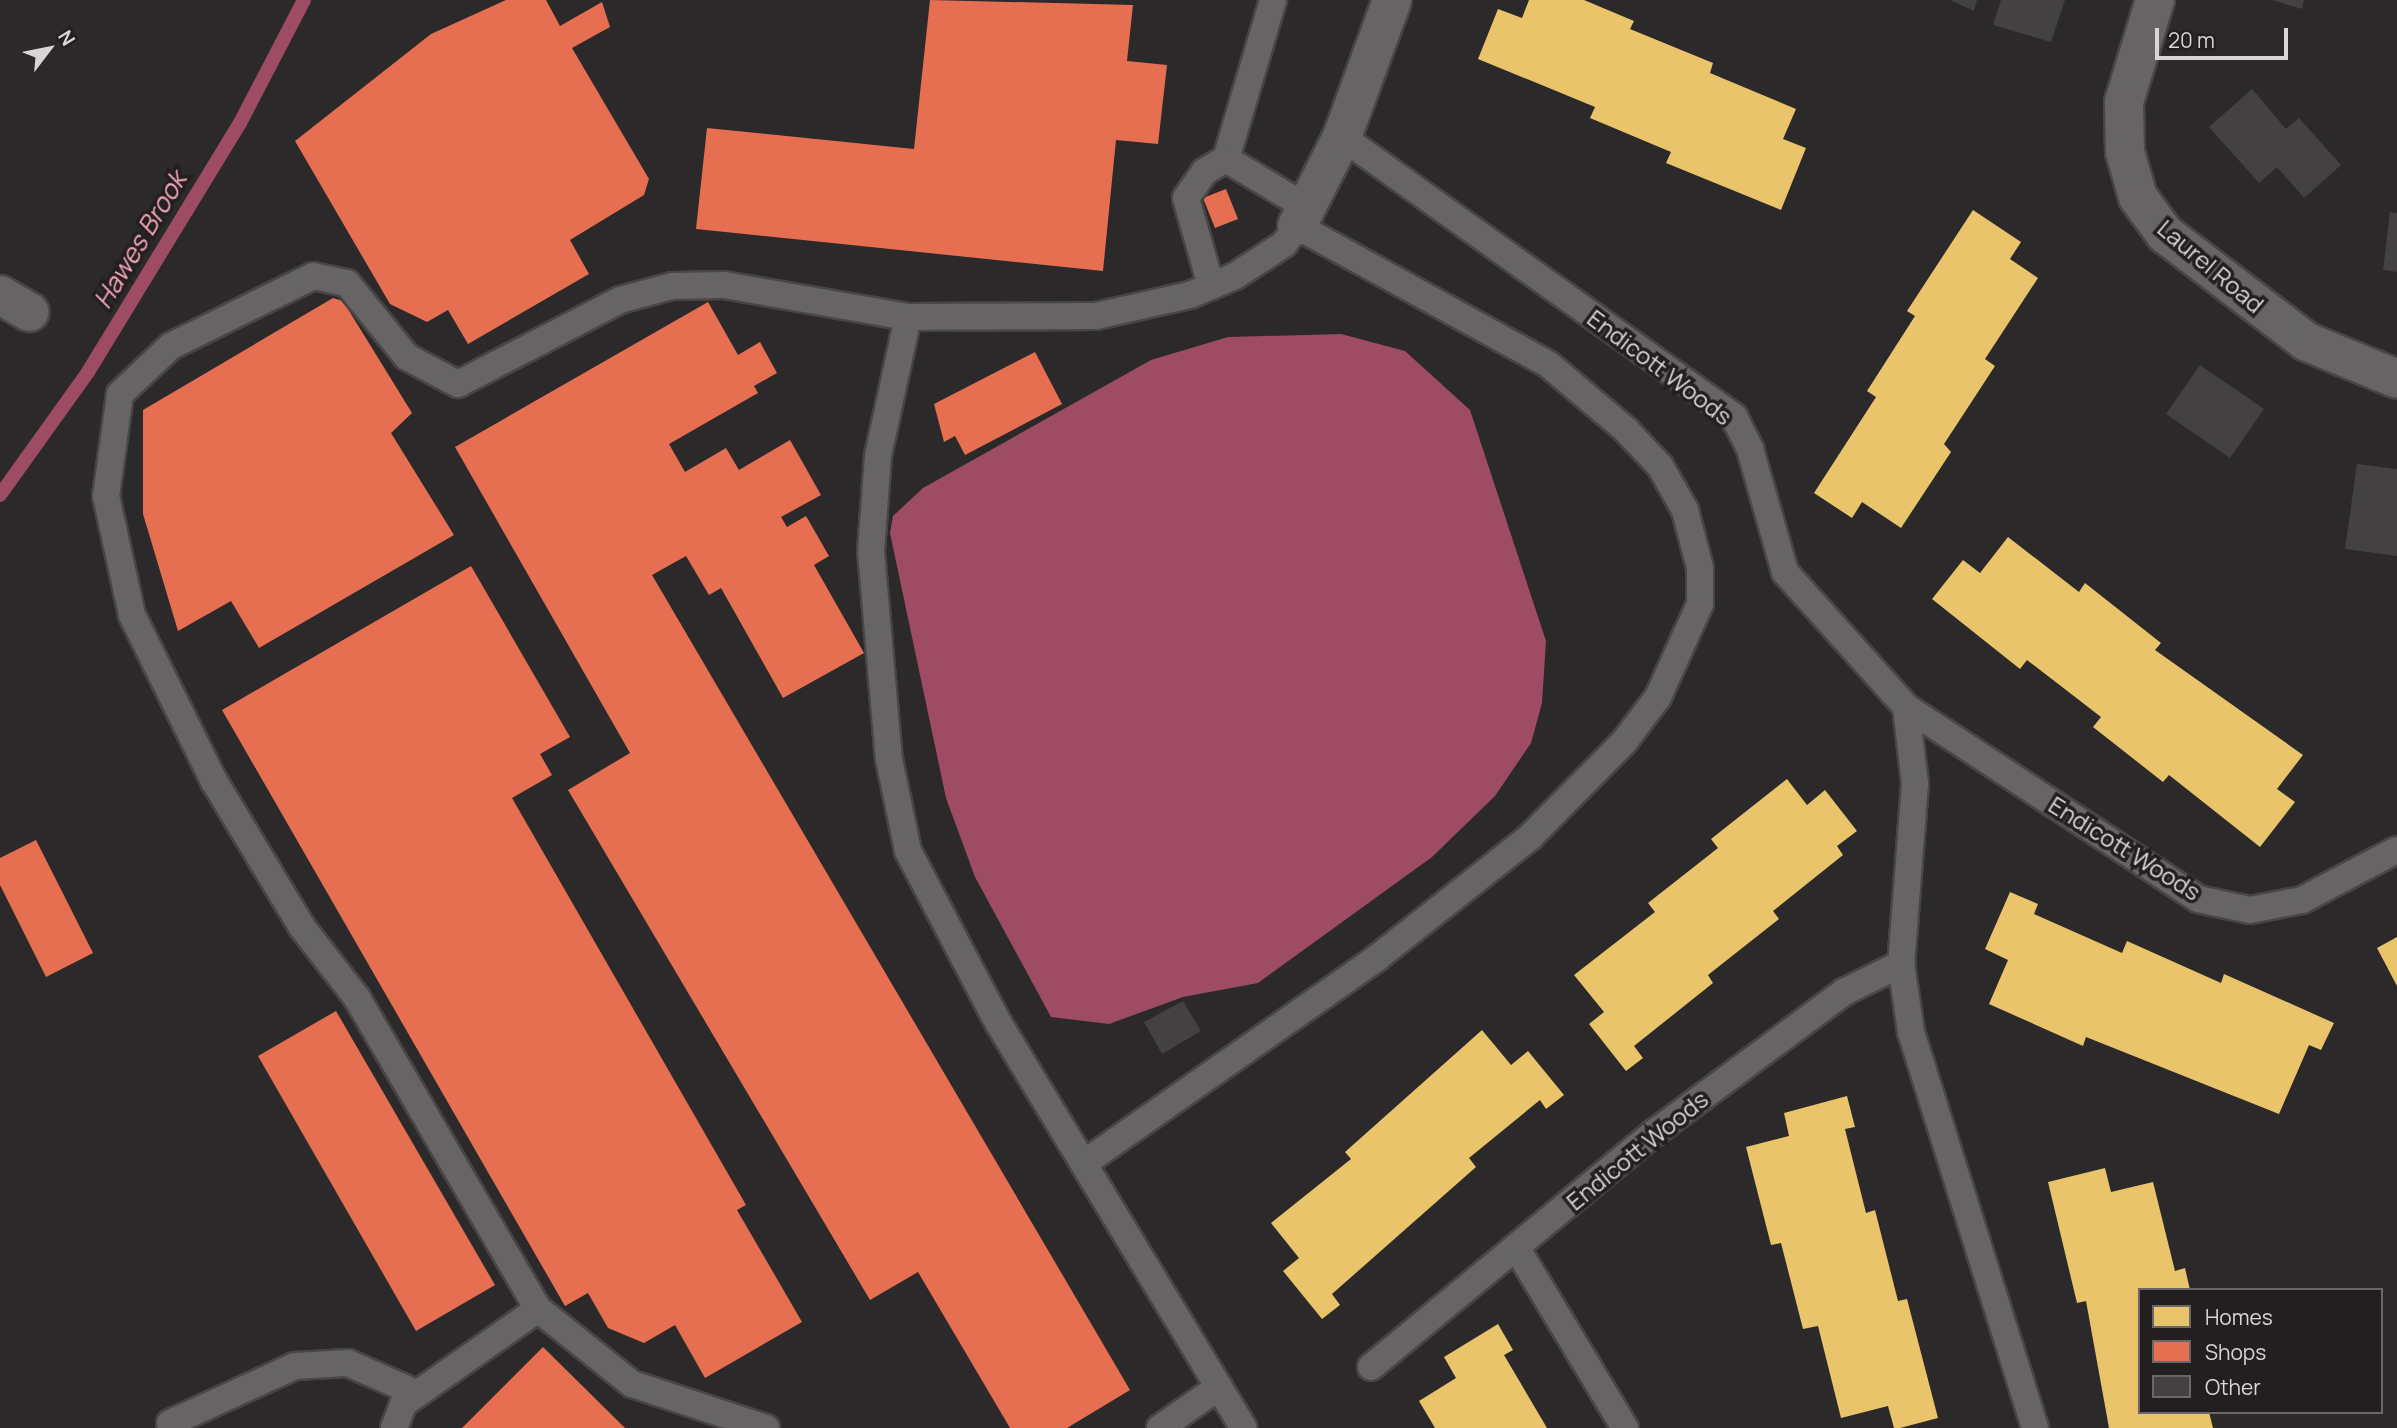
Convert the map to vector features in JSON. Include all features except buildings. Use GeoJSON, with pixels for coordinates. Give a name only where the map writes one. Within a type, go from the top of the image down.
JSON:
{"type":"FeatureCollection","features":[{"type":"Feature","properties":{"kind":"street"},"geometry":{"type":"LineString","coordinates":[[1302,217],[1342,137],[1392,0]]}},
{"type":"Feature","properties":{"kind":"street","name":"Laurel Road"},"geometry":{"type":"LineString","coordinates":[[2155,0],[2124,102],[2125,152],[2138,197],[2165,234],[2307,342],[2397,379]]}},
{"type":"Feature","properties":{"kind":"lane"},"geometry":{"type":"LineString","coordinates":[[1211,286],[1185,198],[1204,172],[1226,159],[1273,0]]}},
{"type":"Feature","properties":{"kind":"lane","name":"Endicott Woods"},"geometry":{"type":"LineString","coordinates":[[1342,137],[1734,417],[1750,449],[1785,572],[1906,707],[2199,899],[2250,910],[2302,900],[2397,850]]}},
{"type":"Feature","properties":{"kind":"lane"},"geometry":{"type":"LineString","coordinates":[[1086,1162],[1344,982],[1530,837],[1624,742],[1658,697],[1700,604],[1700,568],[1685,510],[1660,466],[1626,430],[1548,364],[1302,217],[1226,159]]}},
{"type":"Feature","properties":{"kind":"lane"},"geometry":{"type":"LineString","coordinates":[[766,1428],[632,1384],[538,1310],[357,998],[302,927],[214,781],[132,615],[106,496],[120,394],[171,346],[313,276],[347,284],[407,357],[458,384],[620,300],[672,286],[724,285],[908,317],[1096,316],[1211,286],[1284,244],[1302,217]]}},
{"type":"Feature","properties":{"kind":"lane"},"geometry":{"type":"LineString","coordinates":[[908,317],[878,456],[871,551],[889,759],[908,851],[999,1024],[1086,1162],[1244,1428]]}},
{"type":"Feature","properties":{"kind":"lane"},"geometry":{"type":"LineString","coordinates":[[1906,707],[1915,784],[1901,964],[1911,1032],[2035,1428]]}},
{"type":"Feature","properties":{"kind":"lane","name":"Endicott Woods"},"geometry":{"type":"LineString","coordinates":[[1371,1367],[1654,1133],[1822,1009],[1901,964]]}},
{"type":"Feature","properties":{"kind":"lane"},"geometry":{"type":"LineString","coordinates":[[1516,1247],[1625,1428]]}},
{"type":"Feature","properties":{"kind":"lane"},"geometry":{"type":"LineString","coordinates":[[394,1428],[403,1404],[416,1393],[538,1310]]}},
{"type":"Feature","properties":{"kind":"lane"},"geometry":{"type":"LineString","coordinates":[[170,1423],[295,1366],[348,1363],[416,1393]]}},
{"type":"Feature","properties":{"kind":"lane"},"geometry":{"type":"LineString","coordinates":[[1160,1428],[1219,1387]]}},
{"type":"Feature","properties":{"kind":"shaded area"},"geometry":{"type":"Polygon","coordinates":[[[1341,334],[1405,351],[1470,410],[1546,641],[1542,703],[1531,743],[1495,796],[1432,857],[1258,983],[1183,997],[1109,1024],[1051,1017],[975,877],[946,798],[890,533],[893,516],[923,488],[1151,360],[1228,337],[1341,334]]]}},
{"type":"Feature","properties":{"kind":"waterway","name":"Hawes Brook"},"geometry":{"type":"LineString","coordinates":[[0,495],[88,372],[240,123],[304,0]]}}]}
